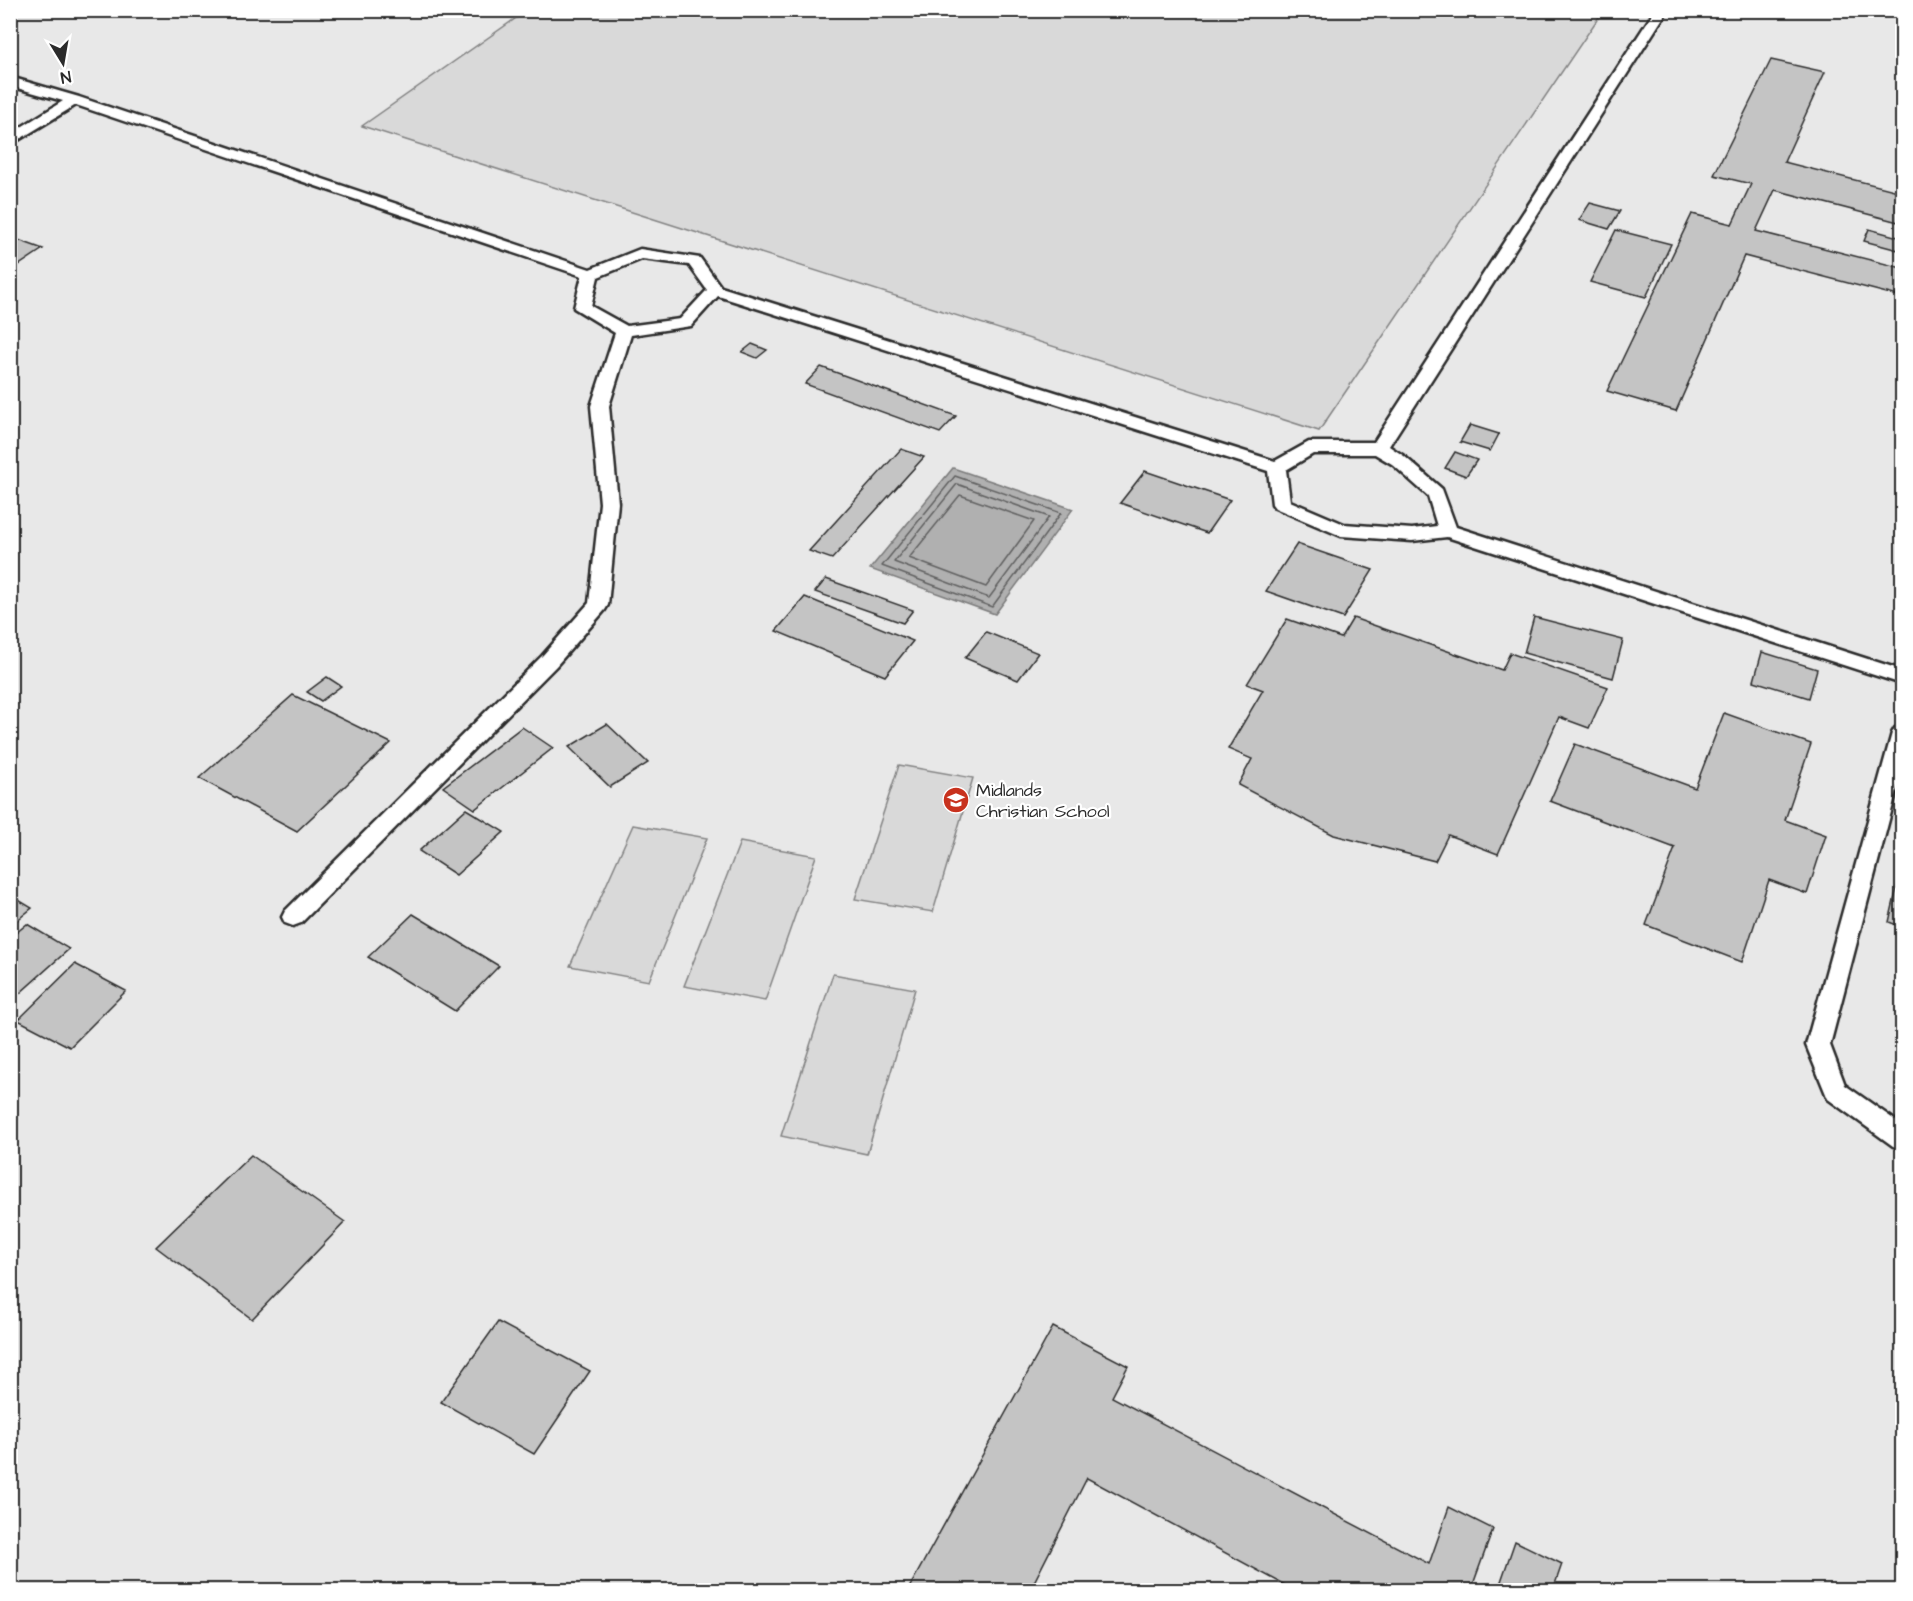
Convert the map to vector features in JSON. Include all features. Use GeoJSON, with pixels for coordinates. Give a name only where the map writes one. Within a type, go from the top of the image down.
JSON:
{"type":"FeatureCollection","features":[{"type":"Feature","properties":{"kind":"lane"},"geometry":{"type":"LineString","coordinates":[[1379,448],[1662,10]]}},
{"type":"Feature","properties":{"kind":"lane"},"geometry":{"type":"LineString","coordinates":[[10,81],[74,100],[591,274],[640,254],[694,261],[715,290],[1277,468],[1309,448],[1379,448],[1398,460],[1436,494],[1448,531]]}},
{"type":"Feature","properties":{"kind":"lane"},"geometry":{"type":"LineString","coordinates":[[10,141],[74,100]]}},
{"type":"Feature","properties":{"kind":"lane"},"geometry":{"type":"LineString","coordinates":[[591,274],[582,308],[624,331],[685,322],[715,290]]}},
{"type":"Feature","properties":{"kind":"lane"},"geometry":{"type":"LineString","coordinates":[[293,917],[549,661],[598,605],[609,503],[600,406],[624,331]]}},
{"type":"Feature","properties":{"kind":"lane"},"geometry":{"type":"LineString","coordinates":[[1277,468],[1281,504],[1341,531],[1412,535],[1448,531],[1902,677]]}},
{"type":"Feature","properties":{"kind":"lane"},"geometry":{"type":"LineString","coordinates":[[1902,733],[1818,1045],[1836,1092],[1902,1138]]}},
{"type":"Feature","properties":{"kind":"shaded area","name":"Midlands Christian School"},"geometry":{"type":"Polygon","coordinates":[[[11,11],[1902,11],[1902,1590],[11,1590],[11,11]]]}},
{"type":"Feature","properties":{"kind":"shaded area"},"geometry":{"type":"Polygon","coordinates":[[[526,11],[1603,11],[1319,431],[362,126],[526,11]]]}},
{"type":"Feature","properties":{"kind":"shaded area"},"geometry":{"type":"Polygon","coordinates":[[[899,765],[973,778],[933,912],[855,899],[899,765]]]}},
{"type":"Feature","properties":{"kind":"shaded area"},"geometry":{"type":"Polygon","coordinates":[[[633,825],[707,838],[649,981],[570,966],[633,825]]]}},
{"type":"Feature","properties":{"kind":"shaded area"},"geometry":{"type":"Polygon","coordinates":[[[740,842],[816,856],[765,1001],[684,986],[740,842]]]}},
{"type":"Feature","properties":{"kind":"shaded area"},"geometry":{"type":"Polygon","coordinates":[[[833,974],[915,989],[867,1154],[781,1136],[833,974]]]}},
{"type":"Feature","properties":{"kind":"water"},"geometry":{"type":"Polygon","coordinates":[[[953,468],[1073,509],[995,614],[870,569],[953,468]]]}},
{"type":"Feature","properties":{"kind":"building"},"geometry":{"type":"Polygon","coordinates":[[[1771,60],[1825,72],[1784,162],[1902,192],[1902,223],[1775,190],[1756,231],[1902,268],[1902,297],[1744,256],[1676,411],[1607,391],[1692,214],[1732,224],[1751,184],[1714,175],[1771,60]]]}},
{"type":"Feature","properties":{"kind":"building"},"geometry":{"type":"Polygon","coordinates":[[[1590,203],[1620,211],[1609,229],[1579,220],[1590,203]]]}},
{"type":"Feature","properties":{"kind":"building"},"geometry":{"type":"Polygon","coordinates":[[[1869,229],[1902,238],[1902,251],[1864,241],[1869,229]]]}},
{"type":"Feature","properties":{"kind":"building"},"geometry":{"type":"Polygon","coordinates":[[[1616,230],[1671,244],[1646,297],[1590,282],[1616,230]]]}},
{"type":"Feature","properties":{"kind":"building"},"geometry":{"type":"Polygon","coordinates":[[[10,237],[43,249],[10,271],[10,237]]]}},
{"type":"Feature","properties":{"kind":"building"},"geometry":{"type":"Polygon","coordinates":[[[752,344],[767,350],[757,358],[742,352],[752,344]]]}},
{"type":"Feature","properties":{"kind":"building"},"geometry":{"type":"Polygon","coordinates":[[[821,367],[956,416],[940,433],[805,384],[821,367]]]}},
{"type":"Feature","properties":{"kind":"building"},"geometry":{"type":"Polygon","coordinates":[[[1470,425],[1499,434],[1490,451],[1460,442],[1470,425]]]}},
{"type":"Feature","properties":{"kind":"building"},"geometry":{"type":"Polygon","coordinates":[[[901,449],[924,457],[832,559],[809,551],[901,449]]]}},
{"type":"Feature","properties":{"kind":"building"},"geometry":{"type":"Polygon","coordinates":[[[1455,452],[1477,460],[1466,476],[1445,468],[1455,452]]]}},
{"type":"Feature","properties":{"kind":"building"},"geometry":{"type":"Polygon","coordinates":[[[1145,471],[1230,500],[1207,533],[1120,503],[1145,471]]]}},
{"type":"Feature","properties":{"kind":"building"},"geometry":{"type":"Polygon","coordinates":[[[1297,544],[1373,570],[1343,618],[1266,591],[1297,544]]]}},
{"type":"Feature","properties":{"kind":"building"},"geometry":{"type":"Polygon","coordinates":[[[826,579],[913,610],[903,623],[815,592],[826,579]]]}},
{"type":"Feature","properties":{"kind":"building"},"geometry":{"type":"Polygon","coordinates":[[[805,597],[913,641],[885,676],[776,631],[805,597]]]}},
{"type":"Feature","properties":{"kind":"building"},"geometry":{"type":"Polygon","coordinates":[[[1534,617],[1623,640],[1613,678],[1524,653],[1534,617]]]}},
{"type":"Feature","properties":{"kind":"building"},"geometry":{"type":"Polygon","coordinates":[[[1353,618],[1502,670],[1510,653],[1608,687],[1589,728],[1559,717],[1498,854],[1448,835],[1435,861],[1334,835],[1238,785],[1252,759],[1228,749],[1263,690],[1247,684],[1287,619],[1341,638],[1353,618]]]}},
{"type":"Feature","properties":{"kind":"building"},"geometry":{"type":"Polygon","coordinates":[[[986,632],[1038,653],[1018,680],[965,658],[986,632]]]}},
{"type":"Feature","properties":{"kind":"building"},"geometry":{"type":"Polygon","coordinates":[[[1762,652],[1817,669],[1809,698],[1754,681],[1762,652]]]}},
{"type":"Feature","properties":{"kind":"building"},"geometry":{"type":"Polygon","coordinates":[[[327,677],[341,686],[321,701],[307,692],[327,677]]]}},
{"type":"Feature","properties":{"kind":"building"},"geometry":{"type":"Polygon","coordinates":[[[293,695],[391,743],[297,831],[199,778],[293,695]]]}},
{"type":"Feature","properties":{"kind":"building"},"geometry":{"type":"Polygon","coordinates":[[[1724,713],[1811,744],[1785,820],[1826,835],[1807,894],[1769,880],[1742,962],[1646,925],[1675,848],[1550,801],[1575,744],[1695,788],[1724,713]]]}},
{"type":"Feature","properties":{"kind":"building"},"geometry":{"type":"Polygon","coordinates":[[[607,724],[648,763],[610,787],[569,747],[607,724]]]}},
{"type":"Feature","properties":{"kind":"building"},"geometry":{"type":"Polygon","coordinates":[[[522,727],[553,748],[475,809],[443,787],[522,727]]]}},
{"type":"Feature","properties":{"kind":"building"},"geometry":{"type":"Polygon","coordinates":[[[466,809],[504,832],[456,875],[419,851],[466,809]]]}},
{"type":"Feature","properties":{"kind":"building"},"geometry":{"type":"Polygon","coordinates":[[[1902,866],[1902,927],[1889,922],[1902,866]]]}},
{"type":"Feature","properties":{"kind":"building"},"geometry":{"type":"Polygon","coordinates":[[[10,895],[32,908],[10,926],[10,895]]]}},
{"type":"Feature","properties":{"kind":"building"},"geometry":{"type":"Polygon","coordinates":[[[413,914],[499,966],[455,1011],[368,957],[413,914]]]}},
{"type":"Feature","properties":{"kind":"building"},"geometry":{"type":"Polygon","coordinates":[[[27,924],[69,949],[10,1002],[10,938],[27,924]]]}},
{"type":"Feature","properties":{"kind":"building"},"geometry":{"type":"Polygon","coordinates":[[[75,964],[126,991],[70,1047],[18,1020],[75,964]]]}},
{"type":"Feature","properties":{"kind":"building"},"geometry":{"type":"Polygon","coordinates":[[[251,1155],[345,1222],[252,1319],[156,1247],[251,1155]]]}},
{"type":"Feature","properties":{"kind":"building"},"geometry":{"type":"Polygon","coordinates":[[[498,1322],[590,1371],[534,1454],[441,1402],[498,1322]]]}},
{"type":"Feature","properties":{"kind":"building"},"geometry":{"type":"Polygon","coordinates":[[[1053,1327],[1128,1366],[1112,1397],[1429,1564],[1449,1507],[1493,1529],[1471,1590],[1294,1590],[1087,1478],[1030,1590],[908,1590],[1053,1327]]]}},
{"type":"Feature","properties":{"kind":"building"},"geometry":{"type":"Polygon","coordinates":[[[1515,1541],[1562,1564],[1553,1590],[1498,1590],[1515,1541]]]}},
{"type":"Feature","properties":{"kind":"place","name":"Midlands Christian School"},"geometry":{"type":"Point","coordinates":[956,800]}}]}
